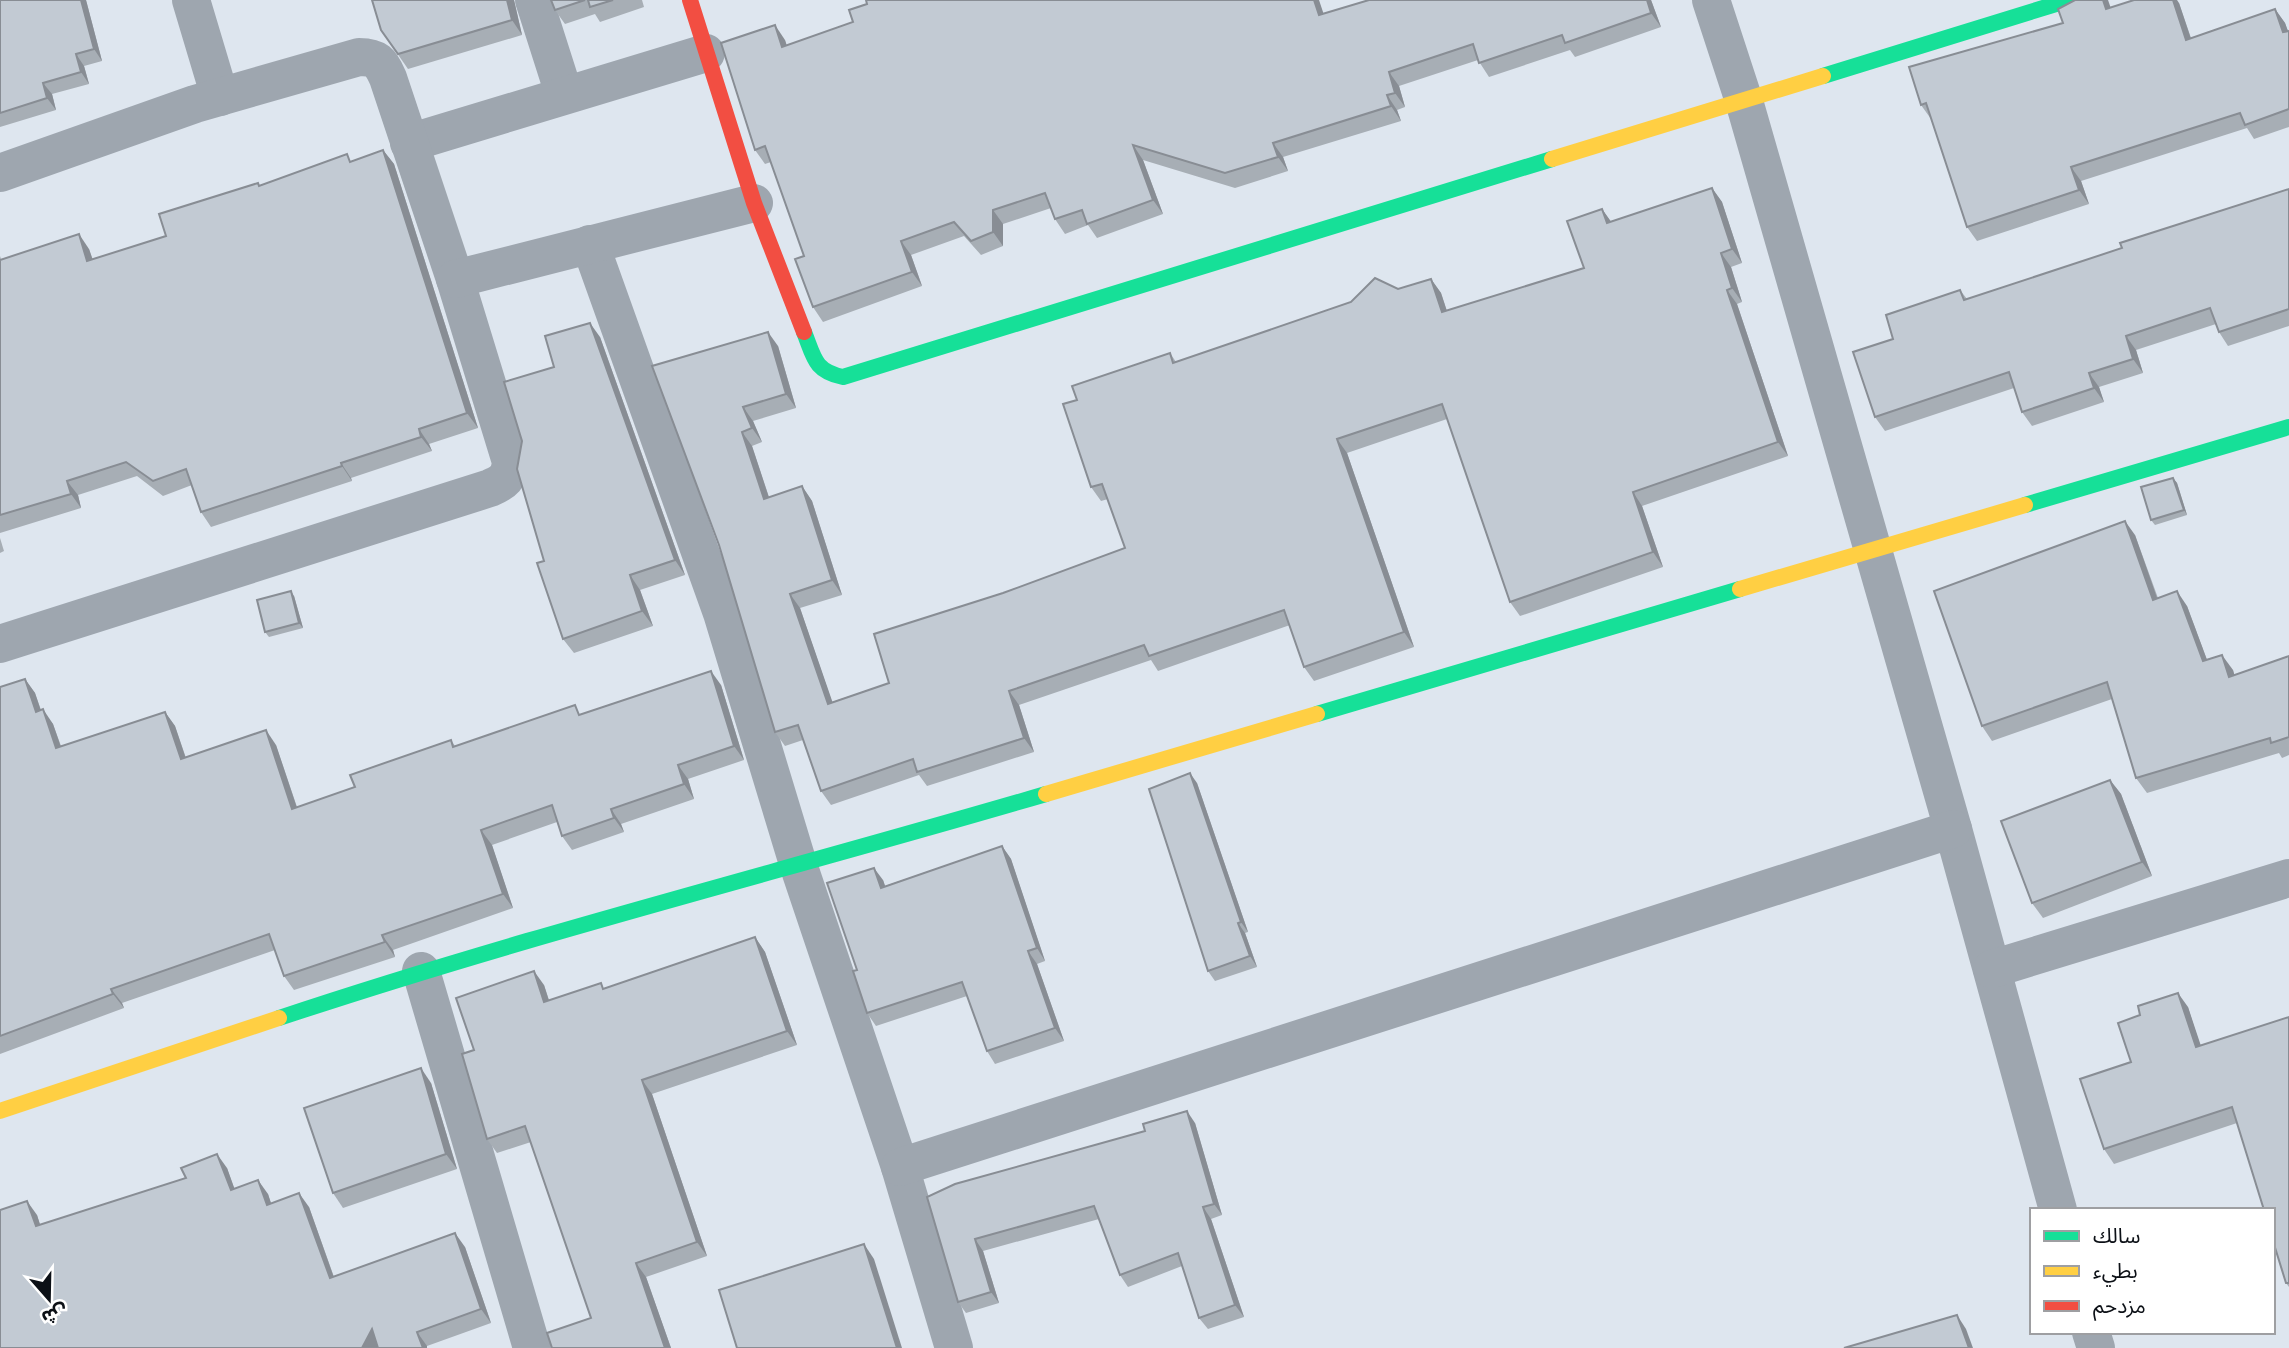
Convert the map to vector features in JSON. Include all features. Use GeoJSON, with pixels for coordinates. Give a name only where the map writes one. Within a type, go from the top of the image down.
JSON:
{"type":"FeatureCollection","features":[{"type":"Feature","properties":{"kind":"street"},"geometry":{"type":"LineString","coordinates":[[191,0],[220,97]]}},
{"type":"Feature","properties":{"kind":"street"},"geometry":{"type":"LineString","coordinates":[[534,0],[564,94]]}},
{"type":"Feature","properties":{"kind":"street"},"geometry":{"type":"LineString","coordinates":[[690,0],[754,202],[815,361],[825,373],[842,377],[2069,0]]}},
{"type":"Feature","properties":{"kind":"street"},"geometry":{"type":"LineString","coordinates":[[1711,0],[1744,101],[1953,829],[2057,1208]]}},
{"type":"Feature","properties":{"kind":"street"},"geometry":{"type":"LineString","coordinates":[[409,143],[706,53]]}},
{"type":"Feature","properties":{"kind":"street"},"geometry":{"type":"LineString","coordinates":[[0,173],[220,97],[359,57],[373,57],[382,63],[455,279],[511,462],[504,482],[0,644]]}},
{"type":"Feature","properties":{"kind":"street"},"geometry":{"type":"LineString","coordinates":[[455,279],[754,202]]}},
{"type":"Feature","properties":{"kind":"street"},"geometry":{"type":"LineString","coordinates":[[590,244],[722,613],[799,867],[900,1167],[954,1348]]}},
{"type":"Feature","properties":{"kind":"street"},"geometry":{"type":"LineString","coordinates":[[0,1111],[421,971],[799,867],[2289,427]]}},
{"type":"Feature","properties":{"kind":"street"},"geometry":{"type":"LineString","coordinates":[[900,1167],[1953,829]]}},
{"type":"Feature","properties":{"kind":"street"},"geometry":{"type":"LineString","coordinates":[[1992,969],[2289,878]]}},
{"type":"Feature","properties":{"kind":"street"},"geometry":{"type":"LineString","coordinates":[[421,971],[533,1348]]}},
{"type":"Feature","properties":{"kind":"building"},"geometry":{"type":"Polygon","coordinates":[[[0,0],[81,0],[94,49],[76,54],[81,72],[43,83],[47,98],[0,113],[0,0]]]}},
{"type":"Feature","properties":{"kind":"building"},"geometry":{"type":"Polygon","coordinates":[[[372,0],[507,0],[512,20],[398,54],[381,30],[372,0]]]}},
{"type":"Feature","properties":{"kind":"building"},"geometry":{"type":"Polygon","coordinates":[[[551,0],[585,0],[555,10],[551,0]]]}},
{"type":"Feature","properties":{"kind":"building"},"geometry":{"type":"Polygon","coordinates":[[[588,0],[613,0],[590,7],[588,0]]]}},
{"type":"Feature","properties":{"kind":"building"},"geometry":{"type":"Polygon","coordinates":[[[866,0],[1314,0],[1319,15],[1369,0],[1647,0],[1651,13],[1565,43],[1562,35],[1479,63],[1473,44],[1389,72],[1395,93],[1387,95],[1391,106],[1273,143],[1278,157],[1225,173],[1133,145],[1153,200],[1087,224],[1082,210],[1055,219],[1045,193],[993,210],[993,232],[971,241],[954,222],[901,241],[912,272],[813,307],[795,259],[804,256],[765,146],[755,150],[721,43],[775,25],[782,47],[853,22],[849,10],[867,4],[866,0]]]}},
{"type":"Feature","properties":{"kind":"building"},"geometry":{"type":"Polygon","coordinates":[[[2075,0],[2103,0],[2106,9],[2134,0],[2173,0],[2186,40],[2275,9],[2283,32],[2289,31],[2289,109],[2245,125],[2240,113],[2071,167],[2079,190],[1967,227],[1926,103],[1921,105],[1909,67],[2063,23],[2058,9],[2075,0]]]}},
{"type":"Feature","properties":{"kind":"building"},"geometry":{"type":"Polygon","coordinates":[[[383,150],[467,413],[419,429],[421,437],[201,512],[186,469],[153,481],[126,462],[67,481],[71,494],[0,515],[0,260],[79,234],[87,261],[166,236],[159,214],[258,183],[259,186],[347,154],[350,162],[383,150]]]}},
{"type":"Feature","properties":{"kind":"building"},"geometry":{"type":"Polygon","coordinates":[[[1712,188],[1732,249],[1721,253],[1732,288],[1727,290],[1778,442],[1633,492],[1653,552],[1510,602],[1442,404],[1337,439],[1404,632],[1304,667],[1284,610],[1149,656],[1144,645],[1009,691],[1024,738],[917,772],[913,759],[821,791],[798,725],[775,732],[719,545],[652,366],[768,332],[786,394],[743,407],[752,428],[742,432],[764,499],[802,486],[832,580],[790,594],[828,704],[889,683],[874,634],[1003,593],[1125,548],[1102,484],[1091,487],[1063,404],[1077,400],[1072,386],[1170,353],[1173,363],[1351,302],[1375,278],[1398,289],[1431,279],[1442,312],[1584,268],[1567,221],[1602,209],[1607,223],[1712,188]]]}},
{"type":"Feature","properties":{"kind":"building"},"geometry":{"type":"Polygon","coordinates":[[[2289,189],[2289,309],[2219,332],[2210,308],[2126,336],[2133,359],[2089,373],[2094,388],[2022,412],[2009,372],[1875,417],[1853,352],[1893,339],[1886,315],[1960,290],[1964,300],[2122,248],[2120,243],[2289,189]]]}},
{"type":"Feature","properties":{"kind":"building"},"geometry":{"type":"Polygon","coordinates":[[[590,323],[675,560],[630,575],[642,611],[563,639],[537,563],[544,561],[517,469],[522,441],[504,382],[554,367],[545,336],[590,323]]]}},
{"type":"Feature","properties":{"kind":"building"},"geometry":{"type":"Polygon","coordinates":[[[2173,478],[2184,510],[2151,520],[2141,487],[2173,478]]]}},
{"type":"Feature","properties":{"kind":"building"},"geometry":{"type":"Polygon","coordinates":[[[2125,521],[2153,600],[2177,591],[2203,661],[2222,655],[2229,677],[2289,656],[2289,737],[2271,743],[2270,738],[2136,778],[2107,682],[1982,726],[1934,591],[2125,521]]]}},
{"type":"Feature","properties":{"kind":"building"},"geometry":{"type":"Polygon","coordinates":[[[291,591],[299,623],[265,632],[257,600],[291,591]]]}},
{"type":"Feature","properties":{"kind":"building"},"geometry":{"type":"Polygon","coordinates":[[[711,671],[734,746],[678,765],[684,784],[611,809],[614,818],[562,836],[552,805],[481,830],[503,894],[382,935],[385,942],[284,976],[269,934],[111,989],[113,994],[0,1036],[0,687],[25,679],[36,712],[43,709],[56,748],[165,712],[181,759],[266,730],[292,809],[355,787],[350,775],[451,740],[453,747],[575,705],[579,715],[711,671]]]}},
{"type":"Feature","properties":{"kind":"building"},"geometry":{"type":"Polygon","coordinates":[[[1190,773],[1250,956],[1208,971],[1149,789],[1190,773]]]}},
{"type":"Feature","properties":{"kind":"building"},"geometry":{"type":"Polygon","coordinates":[[[2110,780],[2142,862],[2032,903],[2001,821],[2110,780]]]}},
{"type":"Feature","properties":{"kind":"building"},"geometry":{"type":"Polygon","coordinates":[[[1002,846],[1037,948],[1028,951],[1055,1028],[987,1051],[962,982],[867,1013],[853,971],[857,970],[827,883],[874,868],[881,888],[1002,846]]]}},
{"type":"Feature","properties":{"kind":"building"},"geometry":{"type":"Polygon","coordinates":[[[755,937],[787,1031],[642,1080],[697,1242],[636,1263],[665,1348],[552,1348],[547,1333],[591,1318],[525,1126],[487,1139],[462,1054],[474,1050],[456,998],[534,971],[544,1002],[601,983],[603,989],[755,937]]]}},
{"type":"Feature","properties":{"kind":"building"},"geometry":{"type":"Polygon","coordinates":[[[2178,993],[2196,1047],[2289,1017],[2289,1283],[2286,1283],[2275,1247],[2275,1208],[2263,1208],[2232,1107],[2104,1149],[2080,1079],[2131,1062],[2118,1023],[2140,1015],[2138,1006],[2178,993]]]}},
{"type":"Feature","properties":{"kind":"building"},"geometry":{"type":"Polygon","coordinates":[[[421,1068],[446,1154],[333,1193],[304,1108],[421,1068]]]}},
{"type":"Feature","properties":{"kind":"building"},"geometry":{"type":"Polygon","coordinates":[[[1187,1111],[1214,1204],[1203,1207],[1235,1305],[1199,1318],[1178,1253],[1120,1275],[1094,1206],[975,1239],[991,1292],[958,1302],[927,1197],[955,1184],[1145,1131],[1143,1124],[1187,1111]]]}},
{"type":"Feature","properties":{"kind":"building"},"geometry":{"type":"Polygon","coordinates":[[[217,1154],[231,1190],[258,1180],[267,1205],[299,1193],[330,1278],[455,1233],[481,1309],[417,1332],[423,1348],[378,1348],[372,1329],[362,1348],[0,1348],[0,1210],[27,1201],[36,1226],[186,1178],[181,1168],[217,1154]]]}},
{"type":"Feature","properties":{"kind":"building"},"geometry":{"type":"Polygon","coordinates":[[[864,1244],[897,1348],[737,1348],[719,1290],[864,1244]]]}},
{"type":"Feature","properties":{"kind":"building"},"geometry":{"type":"Polygon","coordinates":[[[1957,1315],[1969,1348],[1844,1348],[1957,1315]]]}},
{"type":"Feature","properties":{"kind":"traffic: fast"},"geometry":{"type":"LineString","coordinates":[[1823,76],[2069,0]]}},
{"type":"Feature","properties":{"kind":"traffic: fast"},"geometry":{"type":"LineString","coordinates":[[804,332],[816,362],[826,371],[843,377],[1552,159]]}},
{"type":"Feature","properties":{"kind":"traffic: fast"},"geometry":{"type":"LineString","coordinates":[[2025,505],[2289,427]]}},
{"type":"Feature","properties":{"kind":"traffic: fast"},"geometry":{"type":"LineString","coordinates":[[1317,714],[1740,589]]}},
{"type":"Feature","properties":{"kind":"traffic: fast"},"geometry":{"type":"LineString","coordinates":[[279,1018],[469,958],[1046,794]]}},
{"type":"Feature","properties":{"kind":"traffic: slow"},"geometry":{"type":"LineString","coordinates":[[1552,159],[1823,76]]}},
{"type":"Feature","properties":{"kind":"traffic: slow"},"geometry":{"type":"LineString","coordinates":[[1740,589],[2025,505]]}},
{"type":"Feature","properties":{"kind":"traffic: slow"},"geometry":{"type":"LineString","coordinates":[[1046,794],[1317,714]]}},
{"type":"Feature","properties":{"kind":"traffic: slow"},"geometry":{"type":"LineString","coordinates":[[0,1111],[279,1018]]}},
{"type":"Feature","properties":{"kind":"traffic: jam"},"geometry":{"type":"LineString","coordinates":[[690,0],[754,203],[804,332]]}}]}
